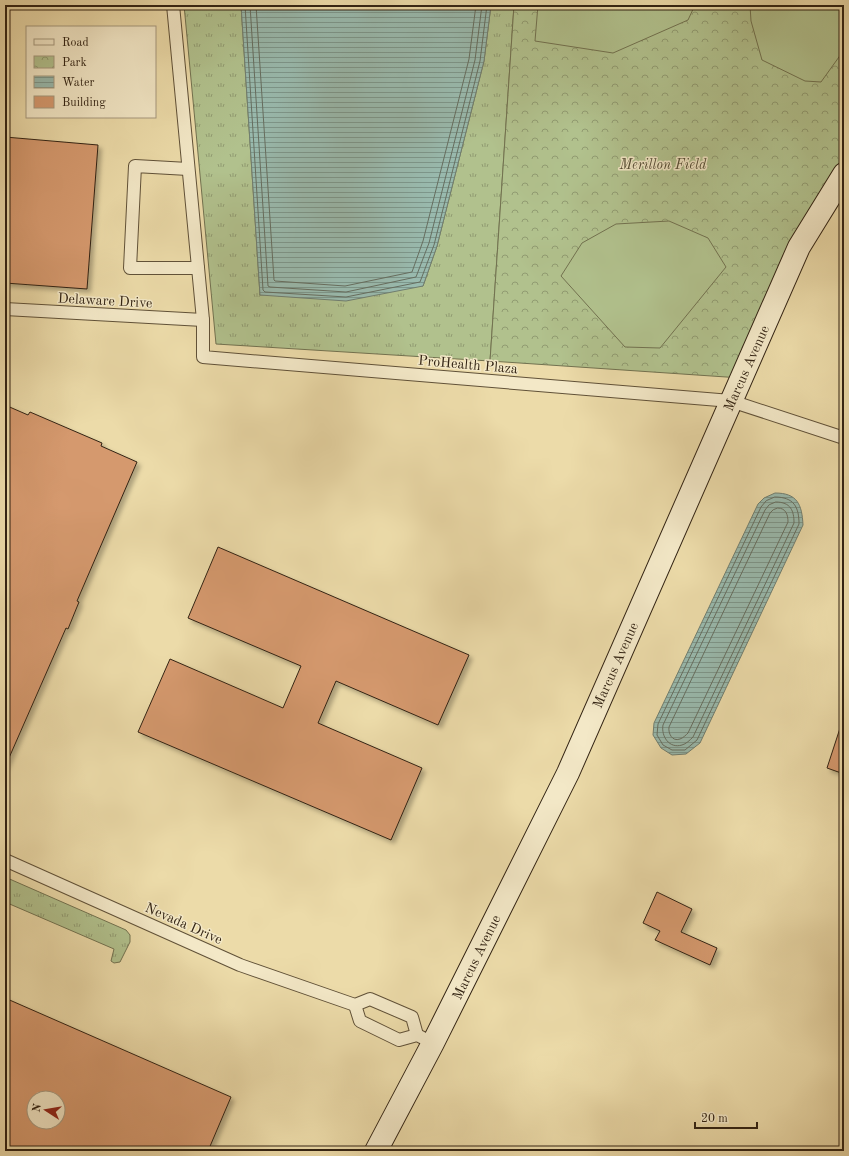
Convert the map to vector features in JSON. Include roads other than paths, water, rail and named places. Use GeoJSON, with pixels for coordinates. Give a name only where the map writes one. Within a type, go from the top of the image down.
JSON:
{"type":"FeatureCollection","features":[{"type":"Feature","properties":{"kind":"main road","name":"Marcus Avenue"},"geometry":{"type":"LineString","coordinates":[[376,1151],[425,1039],[568,773],[799,247],[844,174]]}},
{"type":"Feature","properties":{"kind":"lane"},"geometry":{"type":"LineString","coordinates":[[173,5],[203,320]]}},
{"type":"Feature","properties":{"kind":"lane"},"geometry":{"type":"LineString","coordinates":[[188,169],[135,166],[130,268],[198,268]]}},
{"type":"Feature","properties":{"kind":"lane","name":"Delaware Drive"},"geometry":{"type":"LineString","coordinates":[[5,309],[203,320]]}},
{"type":"Feature","properties":{"kind":"lane","name":"ProHealth Plaza"},"geometry":{"type":"LineString","coordinates":[[203,320],[203,357],[731,401],[844,438]]}},
{"type":"Feature","properties":{"kind":"lane","name":"Nevada Drive"},"geometry":{"type":"LineString","coordinates":[[5,860],[240,965],[355,1005]]}},
{"type":"Feature","properties":{"kind":"lane"},"geometry":{"type":"LineString","coordinates":[[370,999],[412,1017],[425,1039],[399,1040],[360,1021],[355,1005],[370,999]]}},
{"type":"Feature","properties":{"kind":"water"},"geometry":{"type":"Polygon","coordinates":[[[241,5],[491,5],[484,61],[437,246],[423,286],[346,301],[260,295],[241,5]]]}},
{"type":"Feature","properties":{"kind":"water"},"geometry":{"type":"Polygon","coordinates":[[[775,493],[789,495],[797,501],[800,506],[803,525],[700,743],[686,754],[672,755],[661,748],[653,735],[654,723],[758,504],[764,498],[775,493]]]}},
{"type":"Feature","properties":{"kind":"park label","name":"Merillon Field"},"geometry":{"type":"Point","coordinates":[663,164]}}]}
